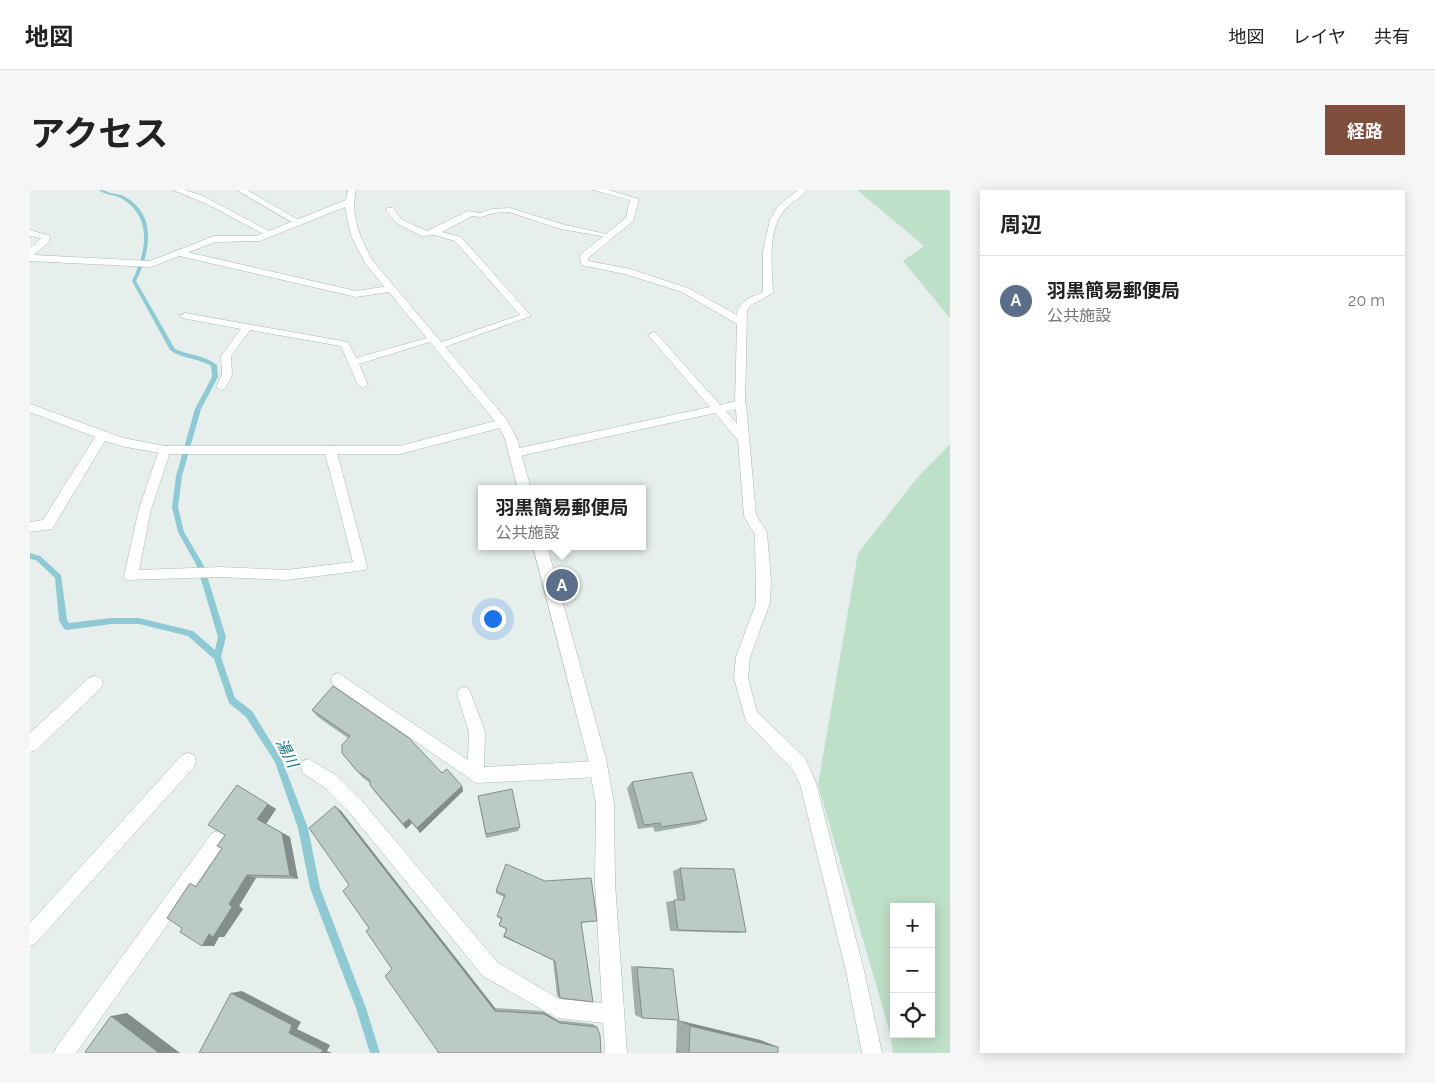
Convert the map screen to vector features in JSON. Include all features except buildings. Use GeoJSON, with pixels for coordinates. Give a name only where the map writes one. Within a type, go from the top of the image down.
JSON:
{"type":"FeatureCollection","features":[{"type":"Feature","properties":{"kind":"street"},"geometry":{"type":"LineString","coordinates":[[352,190],[349,202],[351,221],[356,238],[368,261],[389,289],[503,423],[515,453],[524,485]]}},
{"type":"Feature","properties":{"kind":"street"},"geometry":{"type":"LineString","coordinates":[[597,190],[636,200],[630,219],[583,257],[584,262],[627,271],[685,290],[741,322]]}},
{"type":"Feature","properties":{"kind":"street"},"geometry":{"type":"LineString","coordinates":[[741,404],[742,310],[747,303],[768,293],[767,247],[779,211],[798,196],[802,190]]}},
{"type":"Feature","properties":{"kind":"street"},"geometry":{"type":"LineString","coordinates":[[30,256],[150,264],[214,239],[248,241],[349,202]]}},
{"type":"Feature","properties":{"kind":"street"},"geometry":{"type":"LineString","coordinates":[[30,233],[46,236],[46,240],[30,256]]}},
{"type":"Feature","properties":{"kind":"street"},"geometry":{"type":"LineString","coordinates":[[30,408],[121,442],[171,450],[400,450],[503,423]]}},
{"type":"Feature","properties":{"kind":"street"},"geometry":{"type":"LineString","coordinates":[[30,527],[47,525],[102,435]]}},
{"type":"Feature","properties":{"kind":"street"},"geometry":{"type":"LineString","coordinates":[[541,550],[599,769],[605,804],[605,883],[616,1053]]}},
{"type":"Feature","properties":{"kind":"street"},"geometry":{"type":"LineString","coordinates":[[30,744],[96,683]]}},
{"type":"Feature","properties":{"kind":"lane"},"geometry":{"type":"LineString","coordinates":[[177,190],[204,199],[241,221],[270,234]]}},
{"type":"Feature","properties":{"kind":"lane"},"geometry":{"type":"LineString","coordinates":[[241,190],[298,222]]}},
{"type":"Feature","properties":{"kind":"lane"},"geometry":{"type":"LineString","coordinates":[[390,210],[400,224],[420,229],[425,234],[435,232],[471,213],[481,215],[500,210],[510,210],[564,227],[608,235]]}},
{"type":"Feature","properties":{"kind":"lane"},"geometry":{"type":"LineString","coordinates":[[353,362],[436,342],[526,316],[458,239],[435,232]]}},
{"type":"Feature","properties":{"kind":"lane"},"geometry":{"type":"LineString","coordinates":[[178,253],[356,294],[389,289]]}},
{"type":"Feature","properties":{"kind":"lane"},"geometry":{"type":"LineString","coordinates":[[186,316],[345,344],[363,385]]}},
{"type":"Feature","properties":{"kind":"lane"},"geometry":{"type":"LineString","coordinates":[[221,387],[227,375],[226,356],[246,327]]}},
{"type":"Feature","properties":{"kind":"lane"},"geometry":{"type":"LineString","coordinates":[[653,335],[744,439]]}},
{"type":"Feature","properties":{"kind":"lane"},"geometry":{"type":"LineString","coordinates":[[515,453],[741,404],[750,516],[761,533],[764,581],[763,603],[743,657],[741,678],[751,716],[799,764],[808,783],[855,971],[872,1053]]}},
{"type":"Feature","properties":{"kind":"lane"},"geometry":{"type":"LineString","coordinates":[[171,450],[145,509],[131,576],[220,572],[287,575],[361,566],[330,449]]}},
{"type":"Feature","properties":{"kind":"lane"},"geometry":{"type":"LineString","coordinates":[[338,680],[476,775],[599,769]]}},
{"type":"Feature","properties":{"kind":"lane"},"geometry":{"type":"LineString","coordinates":[[464,694],[477,732],[476,775]]}},
{"type":"Feature","properties":{"kind":"lane"},"geometry":{"type":"LineString","coordinates":[[30,937],[188,762]]}},
{"type":"Feature","properties":{"kind":"lane"},"geometry":{"type":"LineString","coordinates":[[309,768],[330,781],[357,808],[490,969],[557,1008],[614,1014]]}},
{"type":"Feature","properties":{"kind":"lane"},"geometry":{"type":"LineString","coordinates":[[64,1053],[218,839]]}},
{"type":"Feature","properties":{"kind":"green space"},"geometry":{"type":"Polygon","coordinates":[[[857,190],[950,190],[950,318],[903,261],[924,246],[857,190]]]}},
{"type":"Feature","properties":{"kind":"green space"},"geometry":{"type":"Polygon","coordinates":[[[950,444],[950,1053],[893,1053],[891,1038],[935,1038],[935,903],[890,903],[890,1033],[818,785],[858,553],[918,477],[950,444]]]}},
{"type":"Feature","properties":{"kind":"waterway"},"geometry":{"type":"LineString","coordinates":[[101,190],[126,199],[136,207],[142,216],[147,237],[146,249],[134,281],[173,350],[214,365],[215,377],[198,409],[179,476],[175,507],[181,532],[200,566],[222,637],[217,657]]}},
{"type":"Feature","properties":{"kind":"waterway"},"geometry":{"type":"LineString","coordinates":[[30,556],[38,558],[58,577],[63,620],[67,627],[111,621],[139,621],[190,633],[217,657]]}},
{"type":"Feature","properties":{"kind":"waterway","name":"湯川"},"geometry":{"type":"LineString","coordinates":[[217,657],[232,700],[249,714],[278,760],[303,828],[315,888],[361,1008],[375,1053]]}},
{"type":"Feature","properties":{"kind":"place","name":"羽黒簡易郵便局"},"geometry":{"type":"Point","coordinates":[562,585]}}]}
